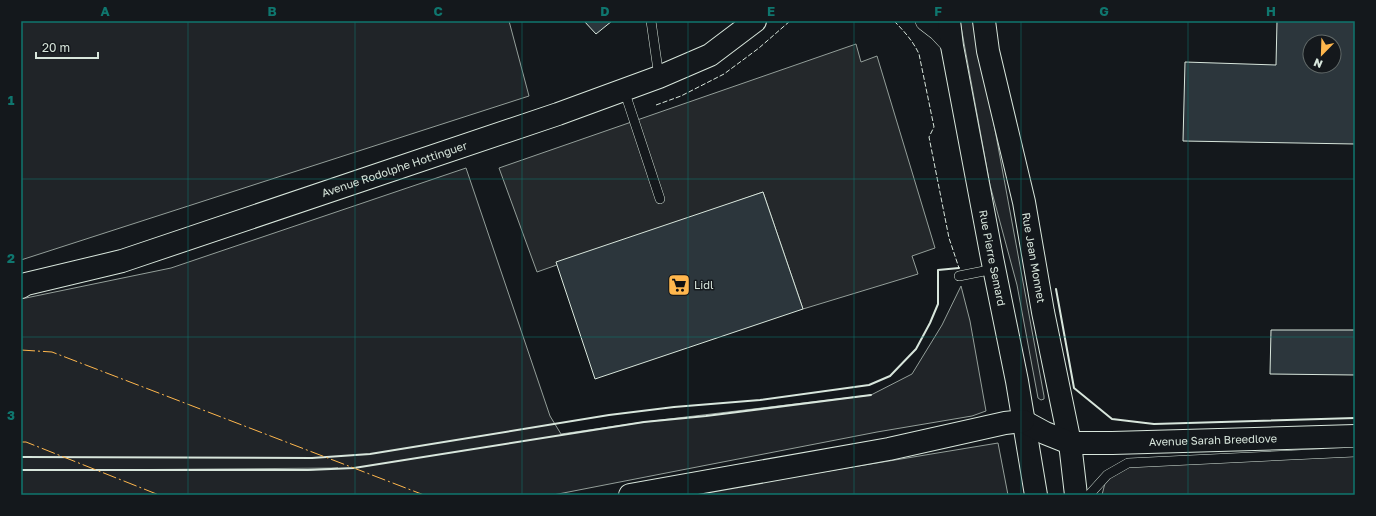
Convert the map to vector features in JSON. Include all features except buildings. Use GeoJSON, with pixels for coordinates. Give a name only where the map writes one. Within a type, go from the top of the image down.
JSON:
{"type":"FeatureCollection","features":[{"type":"Feature","properties":{"kind":"main road","name":"Avenue Rodolphe Hottinguer"},"geometry":{"type":"LineString","coordinates":[[21,287],[26,284],[122,261],[550,117],[659,78],[710,55],[755,21]]}},
{"type":"Feature","properties":{"kind":"main road","name":"Rue Pierre Semard"},"geometry":{"type":"LineString","coordinates":[[949,21],[952,46],[994,269],[1017,381],[1036,495]]}},
{"type":"Feature","properties":{"kind":"main road","name":"Rue Jean Monnet"},"geometry":{"type":"LineString","coordinates":[[984,21],[988,51],[1024,202],[1043,312],[1070,443],[1076,495]]}},
{"type":"Feature","properties":{"kind":"main road"},"geometry":{"type":"LineString","coordinates":[[630,495],[889,449],[1005,423],[1023,421],[1045,433],[1070,443]]}},
{"type":"Feature","properties":{"kind":"main road","name":"Avenue Sarah Breedlove"},"geometry":{"type":"LineString","coordinates":[[1070,443],[1355,436]]}},
{"type":"Feature","properties":{"kind":"street"},"geometry":{"type":"LineString","coordinates":[[925,21],[938,31],[952,46]]}},
{"type":"Feature","properties":{"kind":"lane"},"geometry":{"type":"LineString","coordinates":[[651,21],[659,78]]}},
{"type":"Feature","properties":{"kind":"lane"},"geometry":{"type":"LineString","coordinates":[[624,90],[660,199]]}},
{"type":"Feature","properties":{"kind":"lane"},"geometry":{"type":"LineString","coordinates":[[959,276],[994,269]]}},
{"type":"Feature","properties":{"kind":"lane"},"geometry":{"type":"LineString","coordinates":[[1089,495],[1107,475],[1128,463],[1355,452]]}},
{"type":"Feature","properties":{"kind":"shaded area"},"geometry":{"type":"Polygon","coordinates":[[[21,21],[509,21],[529,96],[21,260],[21,21]]]}},
{"type":"Feature","properties":{"kind":"shaded area"},"geometry":{"type":"Polygon","coordinates":[[[960,21],[975,21],[1044,396],[1044,399],[1041,400],[1038,398],[1017,285],[990,185],[960,21]]]}},
{"type":"Feature","properties":{"kind":"shaded area"},"geometry":{"type":"Polygon","coordinates":[[[856,44],[861,62],[877,56],[935,248],[912,256],[918,274],[803,309],[763,192],[537,272],[499,168],[856,44]]]}},
{"type":"Feature","properties":{"kind":"shaded area"},"geometry":{"type":"Polygon","coordinates":[[[466,168],[550,416],[561,434],[644,422],[871,395],[912,374],[942,325],[961,286],[970,321],[986,411],[972,416],[877,432],[553,495],[21,495],[21,299],[171,268],[466,168]],[[338,468],[86,470],[308,470],[338,468]]]}},
{"type":"Feature","properties":{"kind":"shaded area"},"geometry":{"type":"Polygon","coordinates":[[[998,443],[1008,495],[683,495],[998,443]]]}},
{"type":"Feature","properties":{"kind":"shaded area"},"geometry":{"type":"Polygon","coordinates":[[[1355,455],[1355,495],[1102,495],[1107,475],[1128,463],[1355,455]]]}},
{"type":"Feature","properties":{"kind":"fence"},"geometry":{"type":"LineString","coordinates":[[656,105],[681,96],[724,74],[759,48],[790,21]]}},
{"type":"Feature","properties":{"kind":"fence"},"geometry":{"type":"LineString","coordinates":[[894,21],[908,36],[919,54],[934,127],[929,137],[949,238],[959,268]]}},
{"type":"Feature","properties":{"kind":"wall"},"geometry":{"type":"LineString","coordinates":[[21,457],[312,458],[370,454],[609,415],[674,407],[760,400],[869,385],[890,376],[916,349],[938,304],[938,270],[959,268]]}},
{"type":"Feature","properties":{"kind":"wall"},"geometry":{"type":"LineString","coordinates":[[1056,289],[1074,388],[1112,419],[1154,424],[1355,418]]}},
{"type":"Feature","properties":{"kind":"wall"},"geometry":{"type":"LineString","coordinates":[[21,470],[308,470],[354,468],[644,422],[706,416],[871,395]]}},
{"type":"Feature","properties":{"kind":"power"},"geometry":{"type":"LineString","coordinates":[[21,350],[52,352],[424,495]]}},
{"type":"Feature","properties":{"kind":"power"},"geometry":{"type":"LineString","coordinates":[[21,442],[26,442],[159,495]]}},
{"type":"Feature","properties":{"kind":"place","name":"Lidl"},"geometry":{"type":"Point","coordinates":[679,285]}}]}
